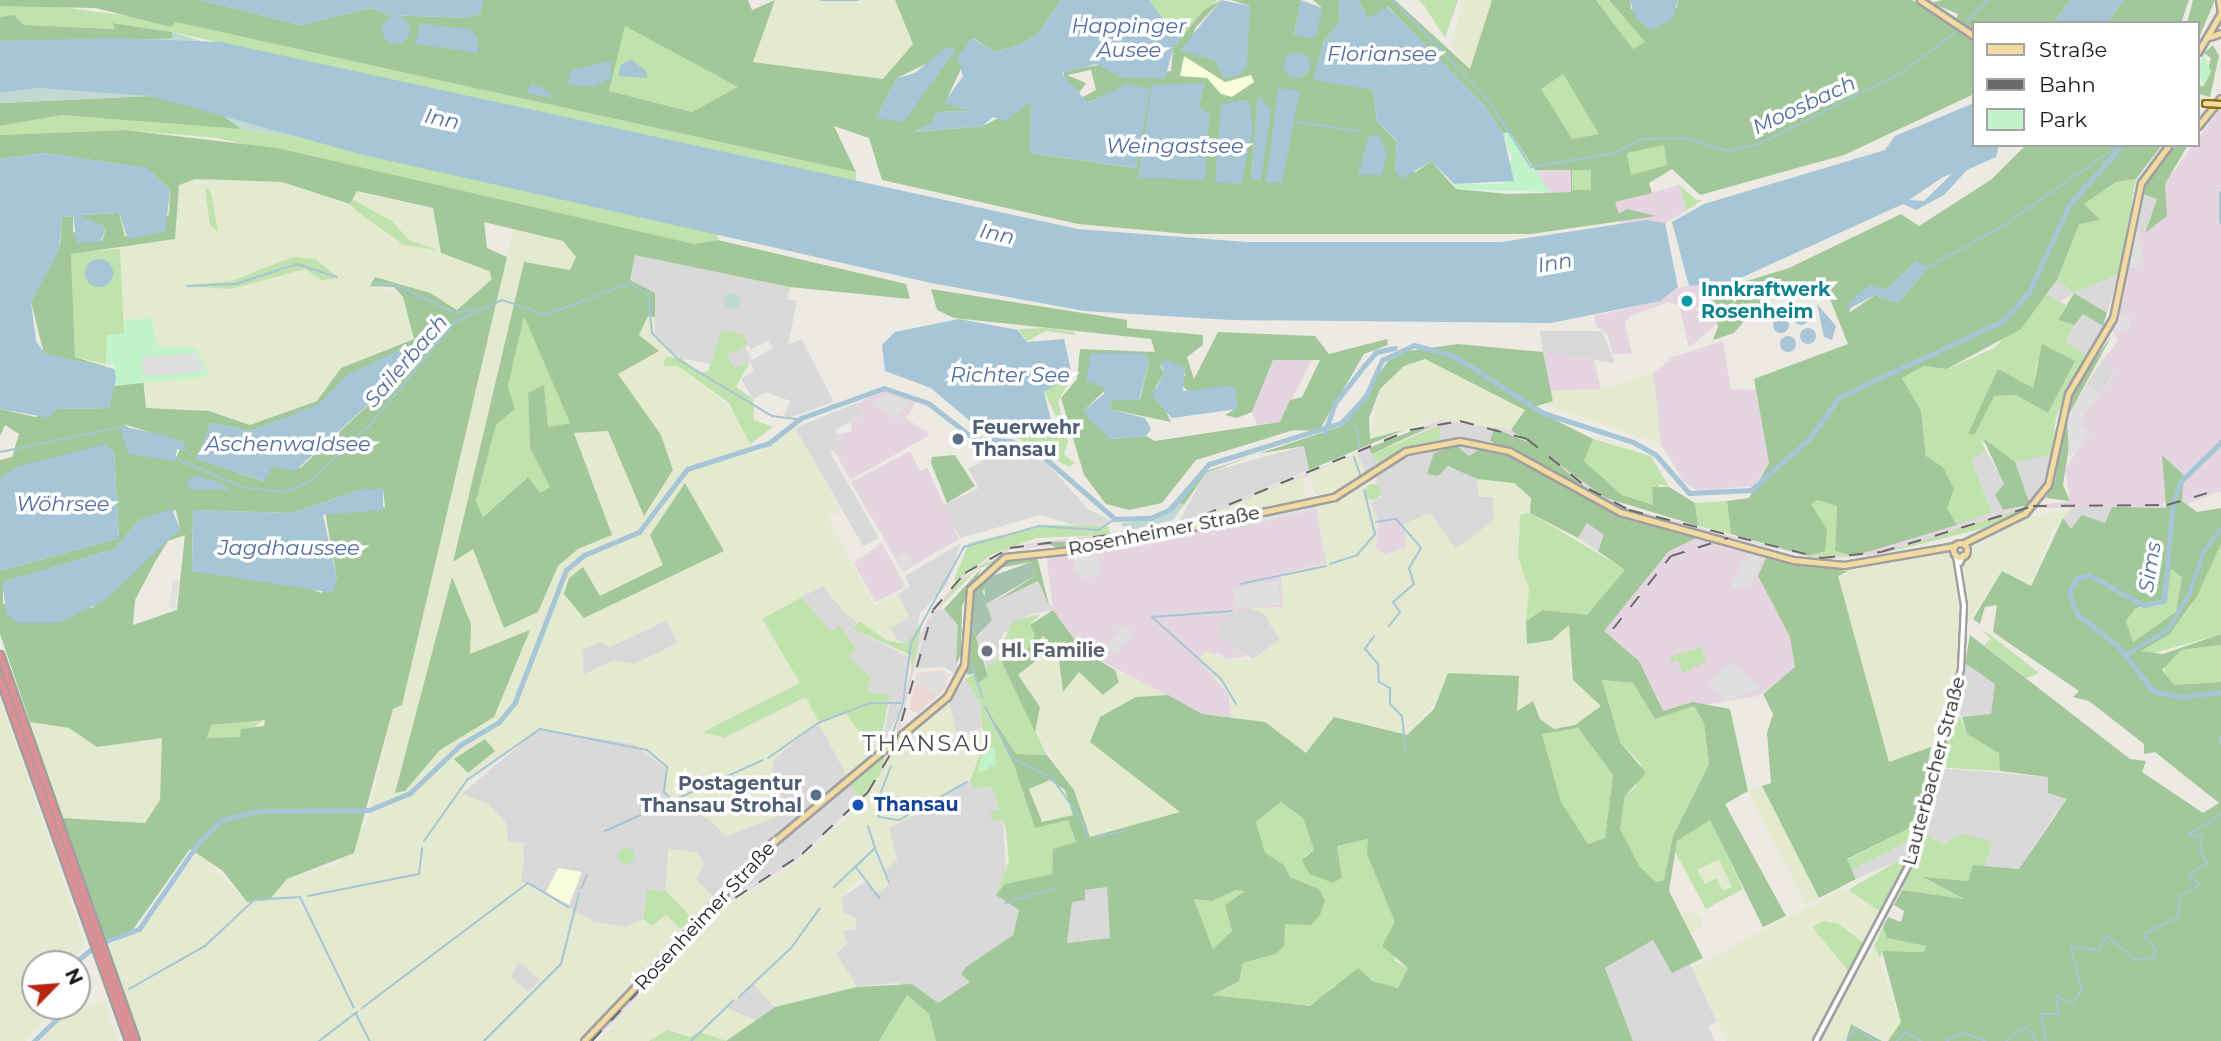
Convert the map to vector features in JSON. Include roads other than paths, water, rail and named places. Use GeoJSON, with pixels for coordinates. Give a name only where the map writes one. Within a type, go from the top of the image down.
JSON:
{"type":"FeatureCollection","features":[{"type":"Feature","properties":{"kind":"highway"},"geometry":{"type":"LineString","coordinates":[[0,655],[97,939]]}},
{"type":"Feature","properties":{"kind":"highway"},"geometry":{"type":"LineString","coordinates":[[0,678],[136,1041]]}},
{"type":"Feature","properties":{"kind":"highway"},"geometry":{"type":"LineString","coordinates":[[102,951],[129,1041]]}},
{"type":"Feature","properties":{"kind":"main road"},"geometry":{"type":"LineString","coordinates":[[1920,0],[1972,35]]}},
{"type":"Feature","properties":{"kind":"main road"},"geometry":{"type":"LineString","coordinates":[[2200,48],[2214,30],[2221,13],[2219,0]]}},
{"type":"Feature","properties":{"kind":"main road"},"geometry":{"type":"LineString","coordinates":[[2214,30],[2221,31]]}},
{"type":"Feature","properties":{"kind":"main road"},"geometry":{"type":"LineString","coordinates":[[2206,38],[2221,31]]}},
{"type":"Feature","properties":{"kind":"main road"},"geometry":{"type":"LineString","coordinates":[[2200,123],[2221,98]]}},
{"type":"Feature","properties":{"kind":"main road"},"geometry":{"type":"LineString","coordinates":[[2201,102],[2221,104]]}},
{"type":"Feature","properties":{"kind":"main road"},"geometry":{"type":"LineString","coordinates":[[1954,551],[2025,513],[2048,485],[2068,394],[2113,318],[2141,183],[2167,147]]}},
{"type":"Feature","properties":{"kind":"main road","name":"Rosenheimer Straße"},"geometry":{"type":"LineString","coordinates":[[584,1041],[771,844],[947,697],[964,665],[970,589],[1005,557],[1092,548],[1315,502],[1350,491],[1416,447],[1478,441],[1545,467],[1620,512],[1793,559],[1844,565],[1945,549],[1954,551]]}},
{"type":"Feature","properties":{"kind":"main road"},"geometry":{"type":"LineString","coordinates":[[1954,551],[1964,556],[1966,546]]}},
{"type":"Feature","properties":{"kind":"street","name":"Lauterbacher Straße"},"geometry":{"type":"LineString","coordinates":[[1816,1041],[1912,859],[1961,669],[1959,564],[1954,551]]}},
{"type":"Feature","properties":{"kind":"street"},"geometry":{"type":"LineString","coordinates":[[1959,564],[1964,556]]}},
{"type":"Feature","properties":{"kind":"water"},"geometry":{"type":"Polygon","coordinates":[[[201,0],[483,0],[480,13],[469,18],[388,15],[371,8],[301,25],[201,0]]]}},
{"type":"Feature","properties":{"kind":"water","name":"Happinger Ausee"},"geometry":{"type":"Polygon","coordinates":[[[1061,0],[1149,0],[1172,30],[1185,33],[1173,48],[1165,79],[1121,77],[1096,64],[1062,73],[1088,103],[1127,84],[1150,89],[1136,168],[1030,153],[1031,102],[1005,121],[993,117],[983,126],[914,132],[931,124],[937,112],[970,111],[944,103],[963,76],[957,58],[972,38],[995,52],[1020,45],[1038,34],[1061,0]]]}},
{"type":"Feature","properties":{"kind":"water"},"geometry":{"type":"Polygon","coordinates":[[[1221,0],[1250,6],[1247,65],[1240,75],[1224,78],[1216,61],[1180,50],[1221,0]]]}},
{"type":"Feature","properties":{"kind":"water"},"geometry":{"type":"Polygon","coordinates":[[[1301,0],[1322,8],[1315,39],[1294,35],[1301,0]]]}},
{"type":"Feature","properties":{"kind":"water","name":"Floriansee"},"geometry":{"type":"Polygon","coordinates":[[[1339,0],[1358,0],[1368,19],[1387,7],[1485,106],[1503,133],[1514,181],[1454,184],[1431,161],[1402,179],[1395,171],[1397,141],[1377,121],[1373,90],[1313,80],[1323,43],[1340,21],[1339,0]]]}},
{"type":"Feature","properties":{"kind":"water"},"geometry":{"type":"Polygon","coordinates":[[[1630,0],[1678,0],[1673,19],[1651,30],[1636,19],[1630,0]]]}},
{"type":"Feature","properties":{"kind":"water"},"geometry":{"type":"Polygon","coordinates":[[[2071,0],[2124,0],[2108,21],[2055,21],[2071,0]]]}},
{"type":"Feature","properties":{"kind":"water"},"geometry":{"type":"Polygon","coordinates":[[[396,16],[406,20],[410,30],[406,40],[396,44],[386,40],[382,30],[386,20],[396,16]]]}},
{"type":"Feature","properties":{"kind":"water"},"geometry":{"type":"Polygon","coordinates":[[[420,23],[469,29],[478,37],[478,53],[415,44],[420,23]]]}},
{"type":"Feature","properties":{"kind":"water","name":"Inn"},"geometry":{"type":"Polygon","coordinates":[[[112,38],[221,42],[1078,229],[1247,242],[1501,242],[1646,220],[1665,223],[1678,287],[1660,301],[1551,323],[1231,320],[1085,311],[931,283],[364,155],[150,96],[38,88],[0,93],[0,41],[112,38]]]}},
{"type":"Feature","properties":{"kind":"water"},"geometry":{"type":"Polygon","coordinates":[[[946,47],[956,49],[904,122],[876,118],[897,78],[915,73],[946,47]]]}},
{"type":"Feature","properties":{"kind":"water"},"geometry":{"type":"Polygon","coordinates":[[[1297,52],[1306,56],[1310,65],[1306,74],[1297,78],[1288,74],[1284,65],[1288,56],[1297,52]]]}},
{"type":"Feature","properties":{"kind":"water"},"geometry":{"type":"Polygon","coordinates":[[[631,59],[646,71],[648,78],[619,76],[620,66],[631,59]]]}},
{"type":"Feature","properties":{"kind":"water"},"geometry":{"type":"Polygon","coordinates":[[[611,61],[611,78],[593,87],[568,84],[571,70],[611,61]]]}},
{"type":"Feature","properties":{"kind":"water"},"geometry":{"type":"Polygon","coordinates":[[[532,83],[552,94],[551,98],[526,93],[532,83]]]}},
{"type":"Feature","properties":{"kind":"water","name":"Weingastsee"},"geometry":{"type":"Polygon","coordinates":[[[1204,83],[1199,106],[1210,114],[1205,180],[1138,178],[1152,85],[1204,83]]]}},
{"type":"Feature","properties":{"kind":"water"},"geometry":{"type":"Polygon","coordinates":[[[1278,88],[1300,91],[1282,183],[1266,182],[1278,88]]]}},
{"type":"Feature","properties":{"kind":"water"},"geometry":{"type":"Polygon","coordinates":[[[1258,95],[1271,110],[1261,180],[1251,178],[1258,95]]]}},
{"type":"Feature","properties":{"kind":"water"},"geometry":{"type":"Polygon","coordinates":[[[1249,100],[1253,128],[1241,184],[1215,182],[1221,104],[1249,100]]]}},
{"type":"Feature","properties":{"kind":"water"},"geometry":{"type":"Polygon","coordinates":[[[1972,104],[1972,147],[1998,147],[1996,157],[1967,170],[1944,195],[1916,210],[1903,204],[1734,281],[1689,286],[1672,222],[1704,204],[1885,150],[1895,136],[1972,104]],[[1952,174],[1943,177],[1909,200],[1924,201],[1952,174]]]}},
{"type":"Feature","properties":{"kind":"water"},"geometry":{"type":"Polygon","coordinates":[[[1378,134],[1387,153],[1382,175],[1358,175],[1368,137],[1378,134]]]}},
{"type":"Feature","properties":{"kind":"water"},"geometry":{"type":"Polygon","coordinates":[[[44,153],[148,168],[170,190],[165,232],[128,239],[119,213],[79,215],[106,228],[100,242],[77,243],[73,216],[62,217],[59,250],[31,302],[36,341],[45,354],[114,369],[116,379],[109,408],[56,409],[50,418],[0,409],[0,159],[44,153]]]}},
{"type":"Feature","properties":{"kind":"water"},"geometry":{"type":"Polygon","coordinates":[[[99,259],[109,263],[113,273],[109,283],[99,287],[89,283],[85,273],[89,263],[99,259]]]}},
{"type":"Feature","properties":{"kind":"water"},"geometry":{"type":"Polygon","coordinates":[[[1916,261],[1928,267],[1898,303],[1875,295],[1845,311],[1856,295],[1871,285],[1886,290],[1916,261]]]}},
{"type":"Feature","properties":{"kind":"water"},"geometry":{"type":"Polygon","coordinates":[[[1817,304],[1836,326],[1832,340],[1824,337],[1817,304]]]}},
{"type":"Feature","properties":{"kind":"water"},"geometry":{"type":"Polygon","coordinates":[[[1798,309],[1804,309],[1809,317],[1807,323],[1798,325],[1793,320],[1793,314],[1798,309]]]}},
{"type":"Feature","properties":{"kind":"water"},"geometry":{"type":"Polygon","coordinates":[[[1778,317],[1784,317],[1789,325],[1787,331],[1778,333],[1773,328],[1773,322],[1778,317]]]}},
{"type":"Feature","properties":{"kind":"water","name":"Richter See"},"geometry":{"type":"Polygon","coordinates":[[[959,319],[1018,330],[1027,342],[1064,339],[1072,375],[1044,392],[1055,436],[971,422],[931,388],[885,371],[882,345],[895,332],[959,319]]]}},
{"type":"Feature","properties":{"kind":"water"},"geometry":{"type":"Polygon","coordinates":[[[1805,328],[1811,328],[1816,336],[1814,342],[1805,344],[1800,339],[1800,333],[1805,328]]]}},
{"type":"Feature","properties":{"kind":"water"},"geometry":{"type":"Polygon","coordinates":[[[1785,336],[1791,336],[1796,344],[1794,350],[1785,352],[1780,347],[1780,341],[1785,336]]]}},
{"type":"Feature","properties":{"kind":"water","name":"Aschenwaldsee"},"geometry":{"type":"Polygon","coordinates":[[[424,339],[415,362],[295,471],[272,467],[264,481],[196,459],[211,423],[251,431],[318,405],[347,375],[424,339]]]}},
{"type":"Feature","properties":{"kind":"water"},"geometry":{"type":"Polygon","coordinates":[[[1091,353],[1145,353],[1149,362],[1139,400],[1113,400],[1109,409],[1145,418],[1151,429],[1146,436],[1111,439],[1089,419],[1084,410],[1104,394],[1104,387],[1086,381],[1091,353]]]}},
{"type":"Feature","properties":{"kind":"water"},"geometry":{"type":"Polygon","coordinates":[[[1167,360],[1185,368],[1183,391],[1230,386],[1236,389],[1237,409],[1172,418],[1152,396],[1164,373],[1161,362],[1167,360]]]}},
{"type":"Feature","properties":{"kind":"water"},"geometry":{"type":"Polygon","coordinates":[[[120,426],[165,435],[184,442],[187,451],[177,449],[175,461],[128,454],[120,426]]]}},
{"type":"Feature","properties":{"kind":"water","name":"Wöhrsee"},"geometry":{"type":"Polygon","coordinates":[[[105,444],[114,452],[119,538],[0,571],[0,478],[19,466],[105,444]]]}},
{"type":"Feature","properties":{"kind":"water"},"geometry":{"type":"Polygon","coordinates":[[[196,475],[223,484],[229,490],[191,490],[186,482],[196,475]]]}},
{"type":"Feature","properties":{"kind":"water","name":"Jagdhaussee"},"geometry":{"type":"Polygon","coordinates":[[[362,489],[383,489],[383,510],[323,515],[337,579],[334,593],[192,571],[193,510],[293,513],[362,489]]]}},
{"type":"Feature","properties":{"kind":"water"},"geometry":{"type":"Polygon","coordinates":[[[172,509],[180,529],[104,601],[58,623],[18,623],[7,614],[2,582],[115,549],[139,520],[172,509]]]}},
{"type":"Feature","properties":{"kind":"waterway"},"geometry":{"type":"LineString","coordinates":[[821,0],[858,0]]}},
{"type":"Feature","properties":{"kind":"waterway","name":"Moosbach"},"geometry":{"type":"LineString","coordinates":[[1393,0],[1488,100],[1531,167],[1615,153],[1642,139],[1685,138],[1728,151],[1759,144],[1899,74],[1959,30]]}},
{"type":"Feature","properties":{"kind":"waterway","name":"Moosbach"},"geometry":{"type":"LineString","coordinates":[[1963,25],[1988,0]]}},
{"type":"Feature","properties":{"kind":"waterway"},"geometry":{"type":"LineString","coordinates":[[1296,122],[1359,131]]}},
{"type":"Feature","properties":{"kind":"waterway"},"geometry":{"type":"LineString","coordinates":[[1928,267],[2000,228],[2116,147]]}},
{"type":"Feature","properties":{"kind":"waterway"},"geometry":{"type":"LineString","coordinates":[[90,950],[98,944],[139,929],[198,843],[222,820],[259,811],[369,810],[410,793],[460,745],[499,722],[515,702],[566,570],[584,555],[639,532],[687,469],[769,443],[801,418],[884,388],[928,403],[973,438],[1011,441],[1040,454],[1115,519],[1150,518],[1169,510],[1209,464],[1341,423],[1366,396],[1382,360],[1414,345],[1454,356],[1543,413],[1633,442],[1656,455],[1689,493],[1751,490],[1810,438],[1839,397],[2003,321],[2029,292],[2069,205],[2120,147]]}},
{"type":"Feature","properties":{"kind":"waterway","name":"Sims"},"geometry":{"type":"LineString","coordinates":[[2221,193],[2221,221]]}},
{"type":"Feature","properties":{"kind":"waterway"},"geometry":{"type":"LineString","coordinates":[[187,286],[236,284],[297,264],[337,277]]}},
{"type":"Feature","properties":{"kind":"waterway","name":"Sailerbach"},"geometry":{"type":"LineString","coordinates":[[175,458],[242,487],[283,492],[309,482],[369,426],[455,322],[502,300],[546,315],[630,283],[648,295],[652,333],[679,360],[772,416],[798,419]]}},
{"type":"Feature","properties":{"kind":"waterway"},"geometry":{"type":"LineString","coordinates":[[372,284],[394,284],[455,313],[477,308]]}},
{"type":"Feature","properties":{"kind":"waterway"},"geometry":{"type":"LineString","coordinates":[[1325,432],[1335,403],[1364,366],[1376,352],[1395,348]]}},
{"type":"Feature","properties":{"kind":"waterway"},"geometry":{"type":"LineString","coordinates":[[1347,418],[1357,429],[1359,446]]}},
{"type":"Feature","properties":{"kind":"waterway","name":"Sailerbach"},"geometry":{"type":"LineString","coordinates":[[0,452],[122,427]]}},
{"type":"Feature","properties":{"kind":"waterway","name":"Sims"},"geometry":{"type":"LineString","coordinates":[[2221,442],[2181,481],[2173,502],[2164,601],[2143,605],[2089,575],[2076,579],[2069,593],[2077,614],[2118,646],[2153,691],[2180,697],[2221,692]]}},
{"type":"Feature","properties":{"kind":"waterway"},"geometry":{"type":"LineString","coordinates":[[1354,457],[1361,477]]}},
{"type":"Feature","properties":{"kind":"waterway"},"geometry":{"type":"LineString","coordinates":[[1330,564],[1357,555],[1375,534],[1364,490]]}},
{"type":"Feature","properties":{"kind":"waterway"},"geometry":{"type":"LineString","coordinates":[[768,758],[818,723],[870,703],[903,703],[911,643],[964,547],[1039,526],[1098,530],[1115,519]]}},
{"type":"Feature","properties":{"kind":"waterway"},"geometry":{"type":"LineString","coordinates":[[1376,522],[1396,519],[1421,548],[1409,568],[1414,584],[1393,602],[1400,612],[1389,626]]}},
{"type":"Feature","properties":{"kind":"waterway","name":"Sims"},"geometry":{"type":"LineString","coordinates":[[2125,656],[2168,630],[2189,595],[2204,551],[2221,529]]}},
{"type":"Feature","properties":{"kind":"waterway"},"geometry":{"type":"LineString","coordinates":[[1240,584],[1326,566]]}},
{"type":"Feature","properties":{"kind":"waterway"},"geometry":{"type":"LineString","coordinates":[[1232,611],[1152,617],[1221,679],[1236,704]]}},
{"type":"Feature","properties":{"kind":"waterway"},"geometry":{"type":"LineString","coordinates":[[1374,636],[1365,649],[1378,664],[1379,682],[1390,688],[1390,704],[1402,716],[1406,752]]}},
{"type":"Feature","properties":{"kind":"waterway"},"geometry":{"type":"LineString","coordinates":[[972,666],[982,697]]}},
{"type":"Feature","properties":{"kind":"waterway"},"geometry":{"type":"LineString","coordinates":[[891,738],[903,703]]}},
{"type":"Feature","properties":{"kind":"waterway"},"geometry":{"type":"LineString","coordinates":[[985,707],[1012,758],[1052,778],[1079,816]]}},
{"type":"Feature","properties":{"kind":"waterway"},"geometry":{"type":"LineString","coordinates":[[424,841],[467,780],[540,729],[647,750],[667,767],[664,792],[673,801]]}},
{"type":"Feature","properties":{"kind":"waterway"},"geometry":{"type":"LineString","coordinates":[[888,750],[889,755]]}},
{"type":"Feature","properties":{"kind":"waterway"},"geometry":{"type":"LineString","coordinates":[[605,831],[763,760]]}},
{"type":"Feature","properties":{"kind":"waterway"},"geometry":{"type":"LineString","coordinates":[[891,766],[876,805],[879,817],[899,820],[967,782]]}},
{"type":"Feature","properties":{"kind":"waterway"},"geometry":{"type":"LineString","coordinates":[[2046,1041],[2041,1014],[2059,1014],[2056,995],[2072,1003],[2082,990],[2071,947],[2098,950],[2107,936],[2135,960],[2154,958],[2156,950],[2143,935],[2178,916],[2180,896],[2200,885],[2189,875],[2207,863],[2200,850],[2202,836],[2188,835],[2221,814]]}},
{"type":"Feature","properties":{"kind":"waterway"},"geometry":{"type":"LineString","coordinates":[[1081,820],[1088,837]]}},
{"type":"Feature","properties":{"kind":"waterway"},"geometry":{"type":"LineString","coordinates":[[834,887],[875,848],[868,826]]}},
{"type":"Feature","properties":{"kind":"waterway"},"geometry":{"type":"LineString","coordinates":[[1095,837],[1126,831]]}},
{"type":"Feature","properties":{"kind":"waterway"},"geometry":{"type":"LineString","coordinates":[[308,896],[419,874],[422,848]]}},
{"type":"Feature","properties":{"kind":"waterway"},"geometry":{"type":"LineString","coordinates":[[875,848],[889,882]]}},
{"type":"Feature","properties":{"kind":"waterway"},"geometry":{"type":"LineString","coordinates":[[855,866],[880,899]]}},
{"type":"Feature","properties":{"kind":"waterway"},"geometry":{"type":"LineString","coordinates":[[581,888],[587,875]]}},
{"type":"Feature","properties":{"kind":"waterway"},"geometry":{"type":"LineString","coordinates":[[362,1008],[528,883],[568,907]]}},
{"type":"Feature","properties":{"kind":"waterway"},"geometry":{"type":"LineString","coordinates":[[1005,903],[1058,887]]}},
{"type":"Feature","properties":{"kind":"waterway"},"geometry":{"type":"LineString","coordinates":[[484,1041],[561,964],[579,893]]}},
{"type":"Feature","properties":{"kind":"waterway"},"geometry":{"type":"LineString","coordinates":[[129,989],[205,946],[254,900],[300,897],[354,1008]]}},
{"type":"Feature","properties":{"kind":"waterway"},"geometry":{"type":"LineString","coordinates":[[739,997],[791,948],[820,908]]}},
{"type":"Feature","properties":{"kind":"waterway"},"geometry":{"type":"LineString","coordinates":[[691,1041],[734,1000]]}},
{"type":"Feature","properties":{"kind":"waterway"},"geometry":{"type":"LineString","coordinates":[[319,1041],[357,1012]]}},
{"type":"Feature","properties":{"kind":"waterway"},"geometry":{"type":"LineString","coordinates":[[356,1014],[370,1041]]}},
{"type":"Feature","properties":{"kind":"waterway"},"geometry":{"type":"LineString","coordinates":[[34,1041],[56,1020]]}},
{"type":"Feature","properties":{"kind":"waterway"},"geometry":{"type":"LineString","coordinates":[[2006,1041],[2026,1027],[2037,1041]]}},
{"type":"Feature","properties":{"kind":"waterway"},"geometry":{"type":"LineString","coordinates":[[1847,1041],[1855,1028],[1876,1041]]}},
{"type":"Feature","properties":{"kind":"waterway"},"geometry":{"type":"LineString","coordinates":[[1897,1041],[1906,1032],[1921,1041]]}},
{"type":"Feature","properties":{"kind":"waterway"},"geometry":{"type":"LineString","coordinates":[[1946,1041],[1962,1032],[1985,1041]]}},
{"type":"Feature","properties":{"kind":"railway"},"geometry":{"type":"LineString","coordinates":[[592,1041],[712,913],[802,854],[868,792],[894,748],[933,610],[965,573],[1010,548],[1177,526],[1410,430],[1460,421],[1527,439],[1589,489],[1629,510],[1821,558],[1881,552],[2033,506],[2167,505],[2221,489]]}},
{"type":"Feature","properties":{"kind":"railway"},"geometry":{"type":"LineString","coordinates":[[1613,629],[1671,556],[1728,538]]}},
{"type":"Feature","properties":{"kind":"place","name":"Innkraftwerk Rosenheim"},"geometry":{"type":"Point","coordinates":[1687,301]}},
{"type":"Feature","properties":{"kind":"place","name":"Feuerwehr Thansau"},"geometry":{"type":"Point","coordinates":[958,439]}},
{"type":"Feature","properties":{"kind":"place","name":"Hl. Familie"},"geometry":{"type":"Point","coordinates":[987,651]}},
{"type":"Feature","properties":{"kind":"place","name":"Postagentur Thansau Strohal"},"geometry":{"type":"Point","coordinates":[816,795]}},
{"type":"Feature","properties":{"kind":"place","name":"Thansau"},"geometry":{"type":"Point","coordinates":[858,805]}},
{"type":"Feature","properties":{"kind":"district","name":"THANSAU"},"geometry":{"type":"Point","coordinates":[927,743]}}]}
